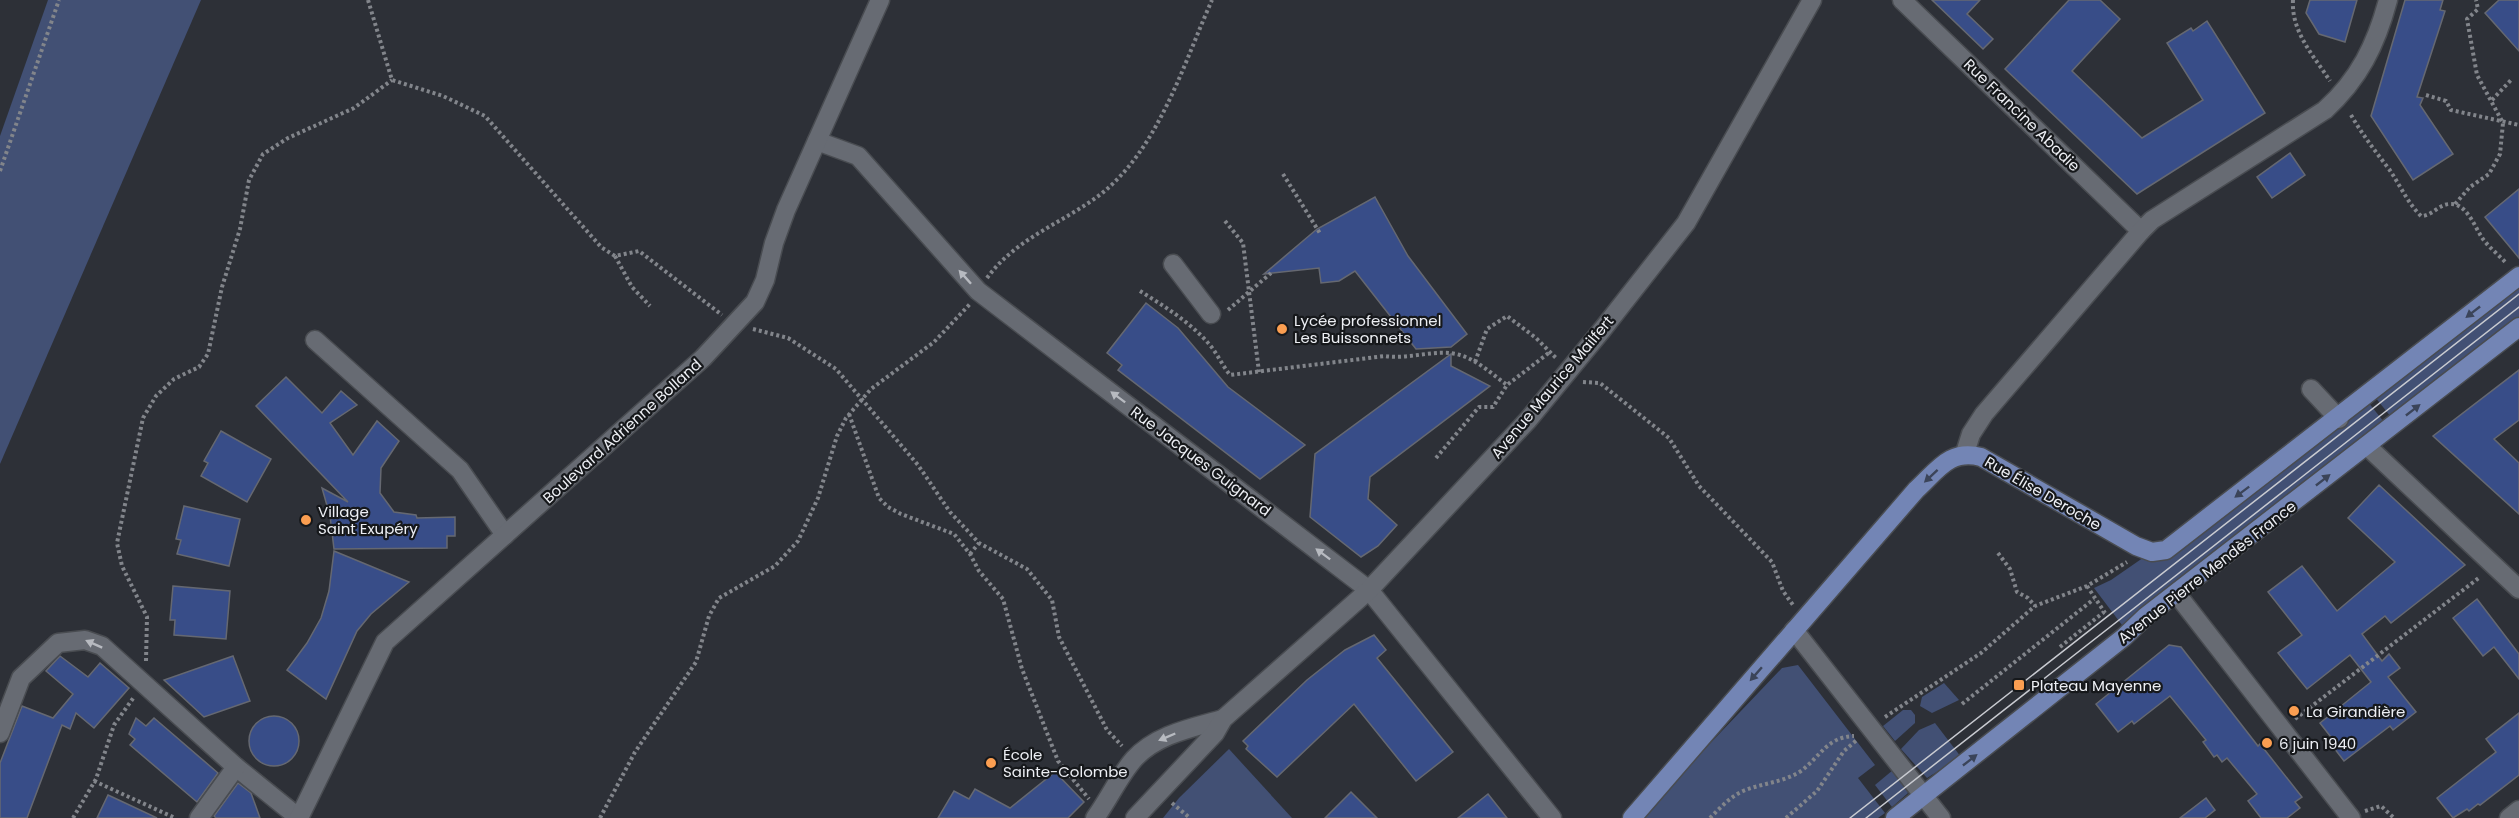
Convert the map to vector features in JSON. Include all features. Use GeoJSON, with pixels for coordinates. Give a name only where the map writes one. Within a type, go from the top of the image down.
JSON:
{"type":"FeatureCollection","features":[{"type":"Feature","properties":{"kind":"main road","name":"Rue Élise Deroche"},"geometry":{"type":"LineString","coordinates":[[1632,818],[1916,490],[1952,457],[1965,453],[1981,457],[2136,546],[2152,552],[2166,550],[2338,419],[2515,272]]}},
{"type":"Feature","properties":{"kind":"main road","name":"Avenue Pierre Mendès France"},"geometry":{"type":"LineString","coordinates":[[1895,818],[2176,593],[2519,327]]}},
{"type":"Feature","properties":{"kind":"street","name":"Boulevard Adrienne Bolland"},"geometry":{"type":"LineString","coordinates":[[299,818],[385,642],[703,358],[755,302],[765,280],[774,243],[880,0]]}},
{"type":"Feature","properties":{"kind":"street","name":"Avenue Maurice Mailfert"},"geometry":{"type":"LineString","coordinates":[[1135,818],[1215,733],[1223,719],[1369,590],[1528,420],[1686,223],[1812,0]]}},
{"type":"Feature","properties":{"kind":"street","name":"Rue Francine Abadie"},"geometry":{"type":"LineString","coordinates":[[1902,0],[2141,231]]}},
{"type":"Feature","properties":{"kind":"street"},"geometry":{"type":"LineString","coordinates":[[1965,453],[1971,434],[1984,414],[2152,220],[2325,110],[2348,90],[2361,71],[2388,0]]}},
{"type":"Feature","properties":{"kind":"street","name":"Rue Jacques Guignard"},"geometry":{"type":"LineString","coordinates":[[817,141],[858,156],[978,291],[1369,590],[1552,818]]}},
{"type":"Feature","properties":{"kind":"street"},"geometry":{"type":"LineString","coordinates":[[1173,264],[1215,318]]}},
{"type":"Feature","properties":{"kind":"street"},"geometry":{"type":"LineString","coordinates":[[315,340],[460,471],[505,535]]}},
{"type":"Feature","properties":{"kind":"street"},"geometry":{"type":"LineString","coordinates":[[2312,389],[2338,419]]}},
{"type":"Feature","properties":{"kind":"street"},"geometry":{"type":"LineString","coordinates":[[2367,446],[2519,589]]}},
{"type":"Feature","properties":{"kind":"street"},"geometry":{"type":"LineString","coordinates":[[2176,593],[2357,815]]}},
{"type":"Feature","properties":{"kind":"street"},"geometry":{"type":"LineString","coordinates":[[1794,630],[1941,818]]}},
{"type":"Feature","properties":{"kind":"street"},"geometry":{"type":"LineString","coordinates":[[0,733],[21,678],[58,643],[85,640],[102,646],[236,767],[299,818]]}},
{"type":"Feature","properties":{"kind":"street","name":"Avenue Maurice Mailfert"},"geometry":{"type":"LineString","coordinates":[[1098,814],[1134,760],[1166,736],[1223,719]]}},
{"type":"Feature","properties":{"kind":"street"},"geometry":{"type":"LineString","coordinates":[[200,818],[236,767]]}},
{"type":"Feature","properties":{"kind":"street"},"geometry":{"type":"LineString","coordinates":[[2509,818],[2519,810]]}},
{"type":"Feature","properties":{"kind":"path"},"geometry":{"type":"LineString","coordinates":[[0,171],[59,0]]}},
{"type":"Feature","properties":{"kind":"path"},"geometry":{"type":"LineString","coordinates":[[368,0],[392,80]]}},
{"type":"Feature","properties":{"kind":"path"},"geometry":{"type":"LineString","coordinates":[[600,818],[635,752],[696,662],[709,616],[719,598],[775,566],[798,541],[818,498],[837,436],[849,414],[879,382],[934,342],[964,313],[978,291],[1016,246],[1073,213],[1121,176],[1156,126],[1212,0]]}},
{"type":"Feature","properties":{"kind":"path"},"geometry":{"type":"LineString","coordinates":[[2293,0],[2292,17],[2296,29],[2331,82]]}},
{"type":"Feature","properties":{"kind":"path"},"geometry":{"type":"LineString","coordinates":[[2455,204],[2470,187],[2489,174],[2500,154],[2503,123],[2477,75],[2469,40],[2467,19],[2478,9],[2476,0]]}},
{"type":"Feature","properties":{"kind":"path"},"geometry":{"type":"LineString","coordinates":[[392,80],[443,96],[485,116],[570,213],[602,247],[615,256],[632,287],[650,306]]}},
{"type":"Feature","properties":{"kind":"path"},"geometry":{"type":"LineString","coordinates":[[73,818],[94,781],[114,725],[140,678],[147,617],[122,566],[117,543],[143,418],[156,396],[174,379],[199,367],[208,354],[222,287],[240,229],[249,180],[263,154],[288,138],[354,108],[392,80]]}},
{"type":"Feature","properties":{"kind":"path"},"geometry":{"type":"LineString","coordinates":[[2492,100],[2511,80]]}},
{"type":"Feature","properties":{"kind":"path"},"geometry":{"type":"LineString","coordinates":[[2426,95],[2446,101],[2451,110],[2519,125]]}},
{"type":"Feature","properties":{"kind":"path"},"geometry":{"type":"LineString","coordinates":[[2351,115],[2369,145],[2390,171],[2408,202],[2421,216],[2426,216],[2447,204],[2455,204],[2474,220],[2480,235],[2515,272]]}},
{"type":"Feature","properties":{"kind":"path"},"geometry":{"type":"LineString","coordinates":[[1283,174],[1321,235]]}},
{"type":"Feature","properties":{"kind":"path"},"geometry":{"type":"LineString","coordinates":[[1225,221],[1243,243],[1259,372]]}},
{"type":"Feature","properties":{"kind":"path"},"geometry":{"type":"LineString","coordinates":[[615,256],[639,251],[734,324],[788,338],[836,369],[918,465],[950,512],[979,543],[1027,569],[1052,600],[1059,637],[1082,683],[1107,730],[1134,760]]}},
{"type":"Feature","properties":{"kind":"path"},"geometry":{"type":"LineString","coordinates":[[1200,334],[1215,318],[1271,273]]}},
{"type":"Feature","properties":{"kind":"path"},"geometry":{"type":"LineString","coordinates":[[1140,291],[1165,306],[1200,334],[1230,375],[1385,356],[1398,358],[1451,354],[1475,362],[1507,385]]}},
{"type":"Feature","properties":{"kind":"path"},"geometry":{"type":"LineString","coordinates":[[1475,362],[1487,329],[1507,316],[1584,383],[1600,383],[1670,438],[1699,486],[1772,562],[1792,604],[1808,615]]}},
{"type":"Feature","properties":{"kind":"path"},"geometry":{"type":"LineString","coordinates":[[1436,458],[1479,407],[1493,407],[1507,385],[1550,352]]}},
{"type":"Feature","properties":{"kind":"path"},"geometry":{"type":"LineString","coordinates":[[849,414],[879,498],[888,507],[901,514],[954,534],[979,571],[1003,599],[1022,669],[1058,761],[1098,814]]}},
{"type":"Feature","properties":{"kind":"path"},"geometry":{"type":"LineString","coordinates":[[970,555],[979,543]]}},
{"type":"Feature","properties":{"kind":"path"},"geometry":{"type":"LineString","coordinates":[[1998,553],[2010,569],[2017,592],[2028,598],[2035,606]]}},
{"type":"Feature","properties":{"kind":"path"},"geometry":{"type":"LineString","coordinates":[[1879,721],[1981,653],[2035,606],[2087,586],[2135,556]]}},
{"type":"Feature","properties":{"kind":"path"},"geometry":{"type":"LineString","coordinates":[[2292,721],[2480,577]]}},
{"type":"Feature","properties":{"kind":"path"},"geometry":{"type":"LineString","coordinates":[[2060,647],[2105,613],[2087,586]]}},
{"type":"Feature","properties":{"kind":"path"},"geometry":{"type":"LineString","coordinates":[[1962,704],[2094,599]]}},
{"type":"Feature","properties":{"kind":"path"},"geometry":{"type":"LineString","coordinates":[[1710,818],[1724,804],[1743,791],[1783,780],[1801,771],[1839,737],[1852,736]]}},
{"type":"Feature","properties":{"kind":"path"},"geometry":{"type":"LineString","coordinates":[[1786,818],[1817,791],[1844,751],[1856,741]]}},
{"type":"Feature","properties":{"kind":"path"},"geometry":{"type":"LineString","coordinates":[[94,781],[174,818]]}},
{"type":"Feature","properties":{"kind":"path"},"geometry":{"type":"LineString","coordinates":[[1160,790],[1190,818]]}},
{"type":"Feature","properties":{"kind":"path"},"geometry":{"type":"LineString","coordinates":[[2357,815],[2381,806],[2394,818]]}},
{"type":"Feature","properties":{"kind":"shaded area"},"geometry":{"type":"Polygon","coordinates":[[[48,0],[201,0],[0,464],[0,136],[48,0]]]}},
{"type":"Feature","properties":{"kind":"shaded area"},"geometry":{"type":"Polygon","coordinates":[[[2519,284],[2519,317],[2391,417],[2375,397],[2519,284]]]}},
{"type":"Feature","properties":{"kind":"shaded area"},"geometry":{"type":"Polygon","coordinates":[[[2368,402],[2384,422],[2125,629],[2094,588],[2111,580],[2368,402]]]}},
{"type":"Feature","properties":{"kind":"shaded area"},"geometry":{"type":"Polygon","coordinates":[[[1798,665],[1875,765],[1858,778],[1885,813],[1878,818],[1639,818],[1782,668],[1798,665]]]}},
{"type":"Feature","properties":{"kind":"shaded area"},"geometry":{"type":"Polygon","coordinates":[[[1944,683],[1959,700],[1932,713],[1920,706],[1922,697],[1944,683]]]}},
{"type":"Feature","properties":{"kind":"shaded area"},"geometry":{"type":"Polygon","coordinates":[[[1903,710],[1911,710],[1915,715],[1915,723],[1895,741],[1883,726],[1903,710]]]}},
{"type":"Feature","properties":{"kind":"shaded area"},"geometry":{"type":"Polygon","coordinates":[[[1935,723],[1961,757],[1927,778],[1901,749],[1919,730],[1935,723]]]}},
{"type":"Feature","properties":{"kind":"shaded area"},"geometry":{"type":"Polygon","coordinates":[[[1229,749],[1292,818],[1163,818],[1179,798],[1229,749]]]}},
{"type":"Feature","properties":{"kind":"shaded area"},"geometry":{"type":"Polygon","coordinates":[[[1893,770],[1908,793],[1892,807],[1875,785],[1893,770]]]}},
{"type":"Feature","properties":{"kind":"building"},"geometry":{"type":"Polygon","coordinates":[[[1932,0],[1980,0],[1967,14],[1993,39],[1983,49],[1932,0]]]}},
{"type":"Feature","properties":{"kind":"building"},"geometry":{"type":"Polygon","coordinates":[[[2069,0],[2100,0],[2120,19],[2072,71],[2142,138],[2203,100],[2167,43],[2191,28],[2193,31],[2207,21],[2265,113],[2137,194],[2005,69],[2069,0]]]}},
{"type":"Feature","properties":{"kind":"building"},"geometry":{"type":"Polygon","coordinates":[[[2310,0],[2357,0],[2345,42],[2319,34],[2306,13],[2310,0]]]}},
{"type":"Feature","properties":{"kind":"building"},"geometry":{"type":"Polygon","coordinates":[[[2405,0],[2443,0],[2440,10],[2445,11],[2417,97],[2423,98],[2420,105],[2453,154],[2413,180],[2371,116],[2405,0]]]}},
{"type":"Feature","properties":{"kind":"building"},"geometry":{"type":"Polygon","coordinates":[[[2499,0],[2519,0],[2519,51],[2485,13],[2499,0]]]}},
{"type":"Feature","properties":{"kind":"building"},"geometry":{"type":"Polygon","coordinates":[[[2290,153],[2305,175],[2272,198],[2257,177],[2290,153]]]}},
{"type":"Feature","properties":{"kind":"building"},"geometry":{"type":"Polygon","coordinates":[[[2519,189],[2519,258],[2485,217],[2519,189]]]}},
{"type":"Feature","properties":{"kind":"building"},"geometry":{"type":"Polygon","coordinates":[[[1375,197],[1408,256],[1467,334],[1451,347],[1416,349],[1355,271],[1339,281],[1321,283],[1319,268],[1264,274],[1317,229],[1375,197]]]}},
{"type":"Feature","properties":{"kind":"building"},"geometry":{"type":"Polygon","coordinates":[[[1146,303],[1178,328],[1228,387],[1305,445],[1260,479],[1118,370],[1122,365],[1107,353],[1146,303]]]}},
{"type":"Feature","properties":{"kind":"building"},"geometry":{"type":"Polygon","coordinates":[[[1451,354],[1451,366],[1490,386],[1370,477],[1368,499],[1397,525],[1378,546],[1361,557],[1310,517],[1315,454],[1451,354]]]}},
{"type":"Feature","properties":{"kind":"building"},"geometry":{"type":"Polygon","coordinates":[[[2519,370],[2519,420],[2494,439],[2519,463],[2519,514],[2433,436],[2519,370]]]}},
{"type":"Feature","properties":{"kind":"building"},"geometry":{"type":"Polygon","coordinates":[[[286,377],[322,413],[341,391],[357,405],[330,423],[353,455],[377,421],[399,441],[381,468],[380,493],[394,512],[416,515],[417,518],[455,517],[455,536],[447,536],[447,548],[334,549],[330,516],[322,488],[348,502],[256,406],[286,377]]]}},
{"type":"Feature","properties":{"kind":"building"},"geometry":{"type":"Polygon","coordinates":[[[221,431],[271,459],[247,502],[201,476],[208,463],[204,461],[221,431]]]}},
{"type":"Feature","properties":{"kind":"building"},"geometry":{"type":"Polygon","coordinates":[[[2379,485],[2465,565],[2391,623],[2385,616],[2362,634],[2382,661],[2389,654],[2400,668],[2388,677],[2416,712],[2393,730],[2390,726],[2344,761],[2331,744],[2334,741],[2320,723],[2371,682],[2350,655],[2307,689],[2278,653],[2302,635],[2268,592],[2302,566],[2337,611],[2395,562],[2348,518],[2379,485]]]}},
{"type":"Feature","properties":{"kind":"building"},"geometry":{"type":"Polygon","coordinates":[[[184,506],[240,519],[229,566],[177,554],[181,540],[176,539],[184,506]]]}},
{"type":"Feature","properties":{"kind":"building"},"geometry":{"type":"Polygon","coordinates":[[[334,551],[409,582],[371,614],[357,631],[326,699],[287,670],[307,643],[321,618],[329,591],[334,551]]]}},
{"type":"Feature","properties":{"kind":"building"},"geometry":{"type":"Polygon","coordinates":[[[173,586],[230,591],[226,639],[174,635],[175,620],[170,620],[173,586]]]}},
{"type":"Feature","properties":{"kind":"building"},"geometry":{"type":"Polygon","coordinates":[[[2477,599],[2519,654],[2519,679],[2494,647],[2483,656],[2453,618],[2477,599]]]}},
{"type":"Feature","properties":{"kind":"building"},"geometry":{"type":"Polygon","coordinates":[[[1374,635],[1386,650],[1377,658],[1453,752],[1416,781],[1354,704],[1277,777],[1246,749],[1248,746],[1243,741],[1307,680],[1345,650],[1374,635]]]}},
{"type":"Feature","properties":{"kind":"building"},"geometry":{"type":"Polygon","coordinates":[[[2169,645],[2181,647],[2258,746],[2260,744],[2302,797],[2295,802],[2300,808],[2287,818],[2261,818],[2248,801],[2257,794],[2227,758],[2222,762],[2217,755],[2214,757],[2203,742],[2206,740],[2170,696],[2134,724],[2132,721],[2118,732],[2096,704],[2169,645]]]}},
{"type":"Feature","properties":{"kind":"building"},"geometry":{"type":"Polygon","coordinates":[[[60,656],[88,677],[100,663],[129,688],[94,728],[76,713],[70,729],[62,725],[27,818],[0,818],[0,763],[22,706],[53,718],[73,694],[46,671],[60,656]]]}},
{"type":"Feature","properties":{"kind":"building"},"geometry":{"type":"Polygon","coordinates":[[[233,656],[250,701],[204,717],[164,680],[233,656]]]}},
{"type":"Feature","properties":{"kind":"building"},"geometry":{"type":"Polygon","coordinates":[[[2519,713],[2519,775],[2480,805],[2478,804],[2469,811],[2467,809],[2453,818],[2437,798],[2496,752],[2486,739],[2519,713]]]}},
{"type":"Feature","properties":{"kind":"building"},"geometry":{"type":"Polygon","coordinates":[[[274,716],[292,723],[299,741],[292,759],[274,766],[256,759],[249,741],[256,723],[274,716]]]}},
{"type":"Feature","properties":{"kind":"building"},"geometry":{"type":"Polygon","coordinates":[[[136,718],[146,726],[154,718],[218,773],[197,802],[130,745],[135,739],[129,734],[136,718]]]}},
{"type":"Feature","properties":{"kind":"building"},"geometry":{"type":"Polygon","coordinates":[[[1055,772],[1084,802],[1068,818],[938,818],[954,791],[969,799],[975,789],[1010,808],[1055,772]]]}},
{"type":"Feature","properties":{"kind":"building"},"geometry":{"type":"Polygon","coordinates":[[[238,783],[251,793],[260,818],[216,818],[214,816],[238,783]]]}},
{"type":"Feature","properties":{"kind":"building"},"geometry":{"type":"Polygon","coordinates":[[[1351,792],[1377,818],[1325,818],[1351,792]]]}},
{"type":"Feature","properties":{"kind":"building"},"geometry":{"type":"Polygon","coordinates":[[[1488,794],[1507,818],[1458,818],[1488,794]]]}},
{"type":"Feature","properties":{"kind":"building"},"geometry":{"type":"Polygon","coordinates":[[[108,795],[123,802],[157,818],[97,818],[108,795]]]}},
{"type":"Feature","properties":{"kind":"building"},"geometry":{"type":"Polygon","coordinates":[[[2206,798],[2215,810],[2205,818],[2180,818],[2206,798]]]}},
{"type":"Feature","properties":{"kind":"tram line"},"geometry":{"type":"LineString","coordinates":[[1850,818],[2519,294]]}},
{"type":"Feature","properties":{"kind":"tram line"},"geometry":{"type":"LineString","coordinates":[[1866,818],[2519,307]]}},
{"type":"Feature","properties":{"kind":"place","name":"Lycée professionnel Les Buissonnets"},"geometry":{"type":"Point","coordinates":[1282,329]}},
{"type":"Feature","properties":{"kind":"place","name":"Village Saint Exupéry"},"geometry":{"type":"Point","coordinates":[306,520]}},
{"type":"Feature","properties":{"kind":"place","name":"Plateau Mayenne"},"geometry":{"type":"Point","coordinates":[2019,685]}},
{"type":"Feature","properties":{"kind":"place","name":"La Girandière"},"geometry":{"type":"Point","coordinates":[2294,711]}},
{"type":"Feature","properties":{"kind":"place","name":"6 juin 1940"},"geometry":{"type":"Point","coordinates":[2267,743]}},
{"type":"Feature","properties":{"kind":"place","name":"École Sainte-Colombe"},"geometry":{"type":"Point","coordinates":[991,763]}}]}
